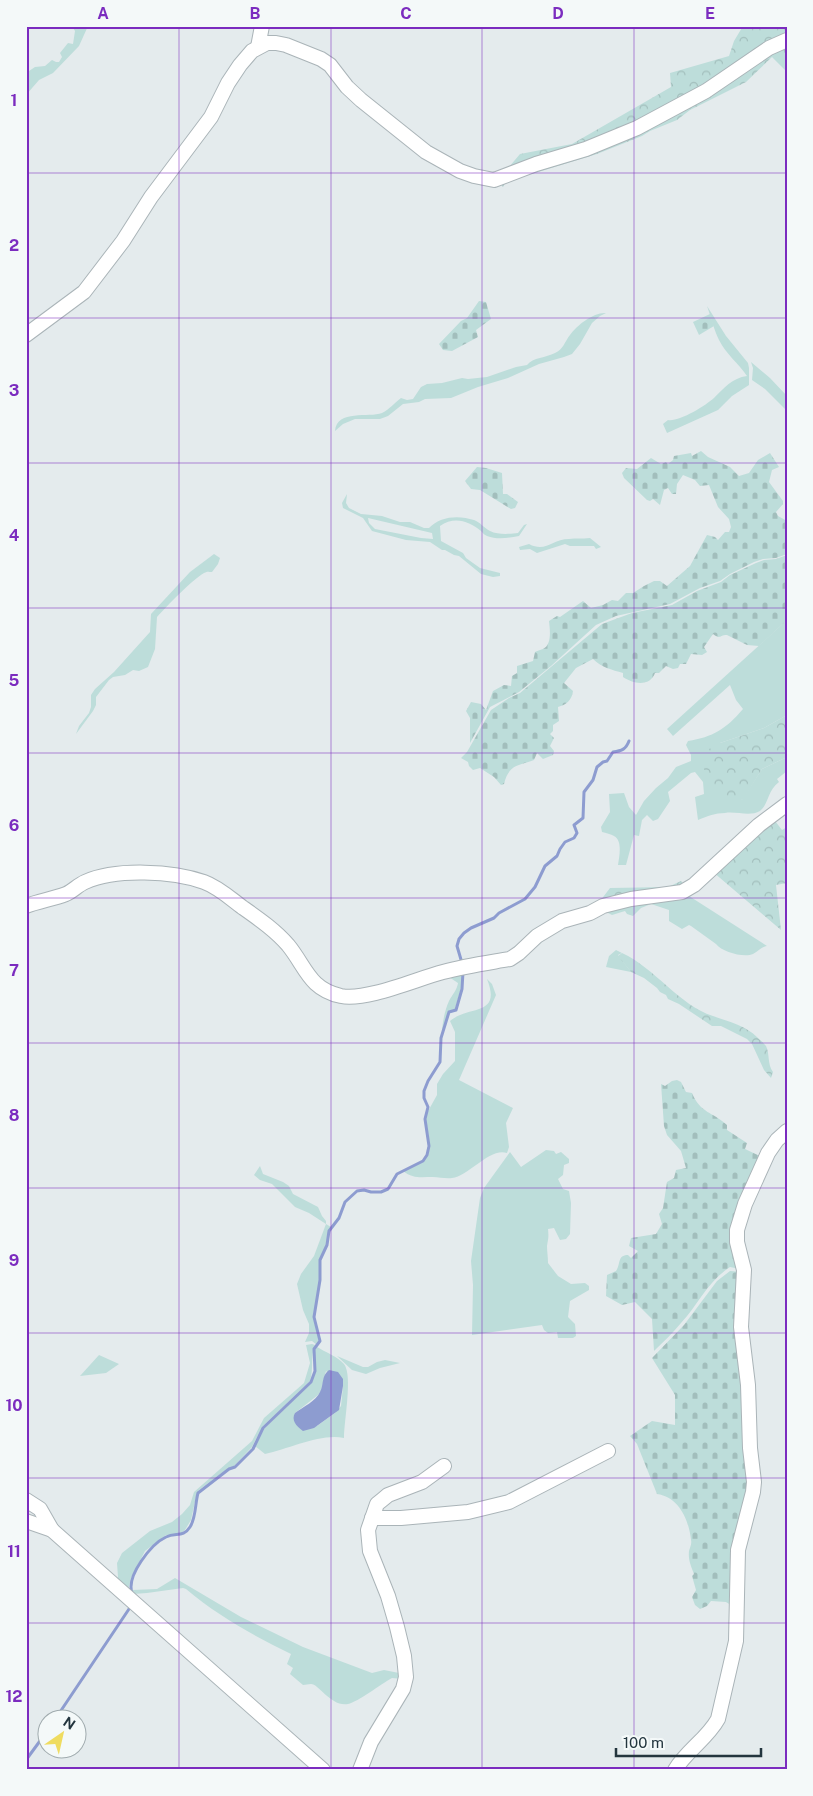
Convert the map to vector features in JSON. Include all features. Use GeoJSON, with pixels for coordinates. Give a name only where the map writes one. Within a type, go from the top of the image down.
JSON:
{"type":"FeatureCollection","features":[{"type":"Feature","properties":{"kind":"street"},"geometry":{"type":"LineString","coordinates":[[258,47],[262,26]]}},
{"type":"Feature","properties":{"kind":"street"},"geometry":{"type":"LineString","coordinates":[[26,335],[84,292],[123,240],[151,197],[211,117],[228,83],[240,65],[252,51],[267,43],[276,43],[306,52],[321,59],[330,65],[347,87],[361,100],[426,152],[460,171],[494,180],[536,164],[586,149],[638,128],[706,90],[769,48],[787,40]]}},
{"type":"Feature","properties":{"kind":"street"},"geometry":{"type":"LineString","coordinates":[[26,906],[66,894],[86,882],[130,873],[165,874],[205,883],[225,894],[278,934],[315,984],[325,991],[342,996],[361,995],[442,972],[510,959],[520,953],[537,936],[562,921],[590,913],[603,906],[631,899],[682,892],[694,885],[759,824],[787,804]]}},
{"type":"Feature","properties":{"kind":"street"},"geometry":{"type":"LineString","coordinates":[[675,1770],[680,1761],[712,1730],[718,1719],[736,1641],[738,1550],[754,1482],[750,1448],[748,1385],[741,1327],[744,1270],[737,1242],[737,1230],[745,1204],[765,1160],[778,1140],[787,1132]]}},
{"type":"Feature","properties":{"kind":"street"},"geometry":{"type":"LineString","coordinates":[[372,1518],[401,1518],[468,1512],[509,1502],[608,1451]]}},
{"type":"Feature","properties":{"kind":"street"},"geometry":{"type":"LineString","coordinates":[[360,1770],[371,1742],[403,1689],[406,1677],[404,1656],[392,1611],[370,1551],[368,1530],[377,1504],[388,1495],[422,1482],[444,1466]]}},
{"type":"Feature","properties":{"kind":"street"},"geometry":{"type":"LineString","coordinates":[[26,1500],[40,1509],[52,1530],[323,1770]]}},
{"type":"Feature","properties":{"kind":"street"},"geometry":{"type":"LineString","coordinates":[[26,1521],[52,1530]]}},
{"type":"Feature","properties":{"kind":"green space"},"geometry":{"type":"Polygon","coordinates":[[[72,26],[88,26],[79,46],[53,73],[39,80],[26,95],[26,73],[35,67],[45,66],[52,60],[59,62],[62,57],[60,53],[68,43],[73,44],[75,31],[72,26]]]}},
{"type":"Feature","properties":{"kind":"green space"},"geometry":{"type":"Polygon","coordinates":[[[743,26],[787,26],[787,36],[725,74],[627,128],[509,167],[520,154],[572,144],[671,87],[670,73],[729,56],[734,41],[743,26]]]}},
{"type":"Feature","properties":{"kind":"green space"},"geometry":{"type":"Polygon","coordinates":[[[787,43],[787,72],[772,57],[746,82],[690,110],[677,120],[597,154],[509,181],[503,187],[500,183],[591,151],[787,43]]]}},
{"type":"Feature","properties":{"kind":"green space"},"geometry":{"type":"Polygon","coordinates":[[[479,301],[486,302],[491,319],[476,330],[478,337],[452,351],[443,350],[439,344],[461,321],[467,318],[479,301]]]}},
{"type":"Feature","properties":{"kind":"green space"},"geometry":{"type":"Polygon","coordinates":[[[707,306],[726,336],[748,363],[749,385],[732,396],[718,410],[667,433],[663,424],[668,420],[679,419],[692,413],[714,398],[733,381],[747,376],[719,340],[707,306]]]}},
{"type":"Feature","properties":{"kind":"green space"},"geometry":{"type":"Polygon","coordinates":[[[601,313],[606,313],[592,323],[572,354],[539,364],[508,378],[451,398],[425,399],[419,402],[403,404],[388,416],[380,419],[355,419],[343,424],[335,431],[337,424],[341,420],[347,417],[382,413],[401,398],[413,399],[421,387],[427,384],[442,383],[462,378],[487,377],[527,365],[533,360],[558,352],[581,323],[601,313]]]}},
{"type":"Feature","properties":{"kind":"green space"},"geometry":{"type":"Polygon","coordinates":[[[710,314],[714,326],[699,335],[693,322],[710,314]]]}},
{"type":"Feature","properties":{"kind":"green space"},"geometry":{"type":"Polygon","coordinates":[[[751,362],[787,396],[787,411],[765,389],[752,380],[753,368],[751,362]]]}},
{"type":"Feature","properties":{"kind":"green space"},"geometry":{"type":"Polygon","coordinates":[[[701,451],[708,457],[730,467],[739,476],[749,473],[758,460],[770,453],[779,467],[772,470],[769,482],[783,501],[783,504],[776,512],[778,516],[787,521],[787,554],[754,562],[720,581],[700,588],[670,604],[616,616],[596,625],[519,692],[490,707],[470,743],[470,718],[466,711],[471,702],[481,704],[486,710],[493,691],[504,685],[511,686],[512,676],[517,673],[517,666],[533,661],[535,652],[543,649],[548,644],[550,637],[549,621],[557,616],[560,617],[583,601],[591,608],[612,600],[618,601],[626,593],[633,593],[654,581],[660,581],[667,586],[690,566],[707,535],[718,540],[725,532],[729,532],[731,527],[729,519],[718,507],[709,485],[700,486],[695,480],[683,475],[677,484],[676,494],[672,494],[668,488],[664,490],[660,505],[653,499],[647,500],[624,478],[622,473],[626,468],[637,469],[651,458],[661,464],[666,462],[668,464],[673,460],[674,456],[691,453],[692,456],[701,451]]]}},
{"type":"Feature","properties":{"kind":"green space"},"geometry":{"type":"Polygon","coordinates":[[[477,467],[502,473],[503,494],[507,494],[518,502],[515,508],[511,509],[480,490],[471,489],[465,481],[477,467]]]}},
{"type":"Feature","properties":{"kind":"green space"},"geometry":{"type":"Polygon","coordinates":[[[347,494],[346,503],[349,508],[361,514],[382,516],[400,522],[410,522],[424,528],[429,528],[444,519],[456,517],[474,520],[490,531],[500,534],[518,533],[527,524],[519,536],[503,538],[487,536],[472,525],[461,521],[451,521],[440,526],[441,541],[463,553],[466,558],[480,568],[500,573],[500,576],[493,577],[481,574],[459,556],[442,550],[430,542],[406,540],[372,531],[363,518],[343,508],[342,503],[347,494]],[[368,518],[369,523],[375,529],[433,539],[432,533],[368,518]]]}},
{"type":"Feature","properties":{"kind":"green space"},"geometry":{"type":"Polygon","coordinates":[[[590,538],[601,547],[596,549],[594,546],[570,546],[565,544],[537,553],[530,549],[520,550],[519,547],[529,544],[540,547],[563,540],[590,538]]]}},
{"type":"Feature","properties":{"kind":"green space"},"geometry":{"type":"Polygon","coordinates":[[[214,554],[220,558],[212,572],[204,573],[193,581],[157,617],[155,649],[148,667],[139,671],[133,670],[125,675],[113,677],[109,680],[96,697],[96,705],[93,711],[76,734],[79,726],[89,713],[91,695],[95,689],[114,672],[150,632],[151,614],[190,572],[214,554]]]}},
{"type":"Feature","properties":{"kind":"green space"},"geometry":{"type":"Polygon","coordinates":[[[787,555],[787,620],[759,646],[747,645],[727,635],[719,637],[713,634],[704,647],[707,652],[702,655],[691,654],[686,664],[680,664],[678,668],[673,669],[666,666],[659,673],[655,673],[649,681],[641,683],[636,683],[623,677],[623,673],[603,666],[593,659],[576,668],[564,683],[573,691],[568,702],[558,707],[559,721],[553,725],[553,731],[550,734],[554,738],[550,746],[554,751],[553,755],[543,759],[537,753],[534,760],[511,769],[504,784],[501,785],[494,777],[480,768],[473,770],[468,762],[461,758],[467,752],[491,710],[520,693],[602,624],[632,613],[672,605],[756,563],[787,555]]]}},
{"type":"Feature","properties":{"kind":"green space"},"geometry":{"type":"Polygon","coordinates":[[[787,620],[787,715],[764,728],[720,743],[742,800],[762,769],[787,757],[787,771],[777,779],[779,782],[772,789],[763,808],[752,814],[718,814],[698,820],[695,797],[704,794],[703,782],[695,772],[691,773],[668,792],[670,801],[658,819],[653,821],[647,815],[642,820],[639,836],[634,835],[626,865],[618,865],[619,842],[613,835],[602,832],[601,827],[610,812],[609,794],[624,793],[629,807],[636,815],[644,801],[668,778],[676,767],[691,761],[691,755],[686,745],[688,741],[705,737],[725,727],[743,709],[736,700],[730,685],[673,736],[667,729],[787,620]]]}},
{"type":"Feature","properties":{"kind":"green space"},"geometry":{"type":"Polygon","coordinates":[[[787,715],[787,757],[762,769],[743,800],[724,795],[706,776],[700,754],[720,743],[764,728],[787,715]]]}},
{"type":"Feature","properties":{"kind":"green space"},"geometry":{"type":"Polygon","coordinates":[[[772,817],[782,830],[787,827],[787,883],[776,885],[781,930],[713,872],[772,817]]]}},
{"type":"Feature","properties":{"kind":"green space"},"geometry":{"type":"Polygon","coordinates":[[[681,881],[685,886],[597,905],[610,888],[668,887],[681,881]]]}},
{"type":"Feature","properties":{"kind":"green space"},"geometry":{"type":"Polygon","coordinates":[[[682,893],[767,946],[749,955],[728,952],[691,926],[689,925],[682,929],[669,921],[669,910],[651,904],[641,908],[633,916],[625,911],[612,915],[602,910],[682,893]]]}},
{"type":"Feature","properties":{"kind":"green space"},"geometry":{"type":"Polygon","coordinates":[[[616,950],[622,953],[618,955],[631,972],[606,967],[609,956],[616,950]]]}},
{"type":"Feature","properties":{"kind":"green space"},"geometry":{"type":"Polygon","coordinates":[[[622,953],[645,968],[689,1004],[701,1011],[743,1027],[753,1034],[766,1046],[773,1072],[771,1078],[764,1070],[752,1044],[747,1039],[721,1026],[712,1026],[668,999],[666,995],[644,978],[631,972],[618,956],[622,953]]]}},
{"type":"Feature","properties":{"kind":"green space"},"geometry":{"type":"Polygon","coordinates":[[[463,970],[461,988],[455,1009],[448,1012],[446,1023],[442,1030],[446,1008],[458,983],[449,977],[463,970]]]}},
{"type":"Feature","properties":{"kind":"green space"},"geometry":{"type":"Polygon","coordinates":[[[487,979],[492,984],[496,995],[459,1080],[513,1108],[506,1123],[509,1147],[507,1153],[500,1152],[494,1154],[459,1176],[452,1178],[410,1175],[403,1171],[423,1161],[428,1155],[430,1146],[426,1119],[427,1113],[437,1095],[437,1084],[455,1061],[455,1032],[450,1021],[487,1005],[490,999],[490,991],[487,979]]]}},
{"type":"Feature","properties":{"kind":"green space"},"geometry":{"type":"Polygon","coordinates":[[[677,1080],[681,1082],[686,1092],[692,1093],[699,1105],[727,1125],[727,1130],[747,1143],[745,1149],[764,1158],[742,1201],[740,1269],[730,1267],[715,1279],[687,1316],[654,1351],[652,1319],[635,1302],[622,1305],[606,1296],[607,1275],[616,1271],[622,1257],[628,1255],[631,1258],[638,1251],[629,1246],[631,1238],[656,1234],[662,1224],[659,1214],[663,1208],[667,1182],[674,1178],[676,1170],[686,1168],[681,1151],[667,1135],[664,1126],[661,1084],[665,1086],[677,1080]]]}},
{"type":"Feature","properties":{"kind":"green space"},"geometry":{"type":"Polygon","coordinates":[[[546,1150],[554,1151],[556,1154],[561,1152],[569,1159],[569,1163],[564,1165],[563,1175],[558,1179],[563,1189],[569,1191],[571,1203],[570,1234],[566,1239],[560,1240],[554,1228],[548,1229],[547,1248],[548,1263],[558,1276],[571,1284],[585,1283],[589,1286],[589,1290],[570,1301],[568,1317],[575,1324],[576,1336],[573,1338],[558,1338],[557,1332],[548,1333],[542,1325],[472,1335],[473,1285],[471,1261],[480,1198],[484,1188],[510,1152],[521,1167],[546,1150]]]}},
{"type":"Feature","properties":{"kind":"green space"},"geometry":{"type":"Polygon","coordinates":[[[260,1166],[263,1174],[283,1182],[289,1186],[293,1194],[318,1207],[326,1224],[295,1207],[272,1184],[260,1180],[254,1175],[260,1166]]]}},
{"type":"Feature","properties":{"kind":"green space"},"geometry":{"type":"Polygon","coordinates":[[[326,1224],[331,1227],[320,1260],[320,1280],[313,1317],[319,1341],[317,1345],[312,1341],[305,1342],[309,1333],[309,1324],[303,1310],[297,1284],[301,1274],[314,1256],[326,1224]]]}},
{"type":"Feature","properties":{"kind":"green space"},"geometry":{"type":"Polygon","coordinates":[[[730,1271],[741,1272],[750,1469],[734,1607],[726,1602],[711,1601],[707,1606],[700,1609],[695,1605],[692,1597],[696,1590],[689,1557],[690,1532],[685,1517],[671,1500],[657,1494],[637,1444],[630,1436],[652,1421],[675,1425],[675,1395],[652,1358],[684,1325],[717,1281],[730,1271]]]}},
{"type":"Feature","properties":{"kind":"green space"},"geometry":{"type":"Polygon","coordinates":[[[306,1345],[315,1345],[310,1381],[262,1427],[252,1447],[234,1466],[199,1490],[191,1520],[185,1530],[179,1535],[166,1535],[145,1551],[131,1578],[129,1587],[115,1583],[118,1577],[117,1563],[122,1553],[150,1531],[172,1522],[182,1514],[190,1505],[194,1492],[252,1441],[264,1418],[304,1383],[310,1363],[306,1345]]]}},
{"type":"Feature","properties":{"kind":"green space"},"geometry":{"type":"Polygon","coordinates":[[[317,1347],[334,1356],[344,1364],[347,1370],[348,1388],[344,1438],[335,1437],[315,1440],[265,1454],[255,1446],[264,1429],[312,1382],[315,1371],[314,1349],[317,1347]],[[326,1371],[321,1391],[295,1413],[317,1426],[335,1413],[341,1406],[343,1386],[326,1371]]]}},
{"type":"Feature","properties":{"kind":"green space"},"geometry":{"type":"Polygon","coordinates":[[[99,1355],[119,1364],[106,1373],[80,1376],[99,1355]]]}},
{"type":"Feature","properties":{"kind":"green space"},"geometry":{"type":"Polygon","coordinates":[[[337,1356],[363,1367],[368,1367],[385,1360],[400,1363],[366,1374],[352,1370],[337,1356]]]}},
{"type":"Feature","properties":{"kind":"green space"},"geometry":{"type":"Polygon","coordinates":[[[175,1578],[241,1617],[303,1647],[372,1673],[384,1670],[399,1673],[403,1679],[392,1678],[352,1703],[342,1704],[336,1702],[314,1685],[303,1685],[290,1674],[293,1668],[287,1664],[291,1654],[237,1625],[186,1589],[133,1594],[132,1590],[157,1589],[175,1578]]]}},
{"type":"Feature","properties":{"kind":"water"},"geometry":{"type":"Polygon","coordinates":[[[329,1370],[338,1372],[343,1379],[339,1410],[314,1428],[303,1431],[295,1423],[295,1413],[318,1395],[326,1372],[329,1370]]]}},
{"type":"Feature","properties":{"kind":"waterway"},"geometry":{"type":"LineString","coordinates":[[462,963],[457,946],[459,939],[471,928],[494,918],[499,913],[525,899],[535,887],[545,866],[557,856],[565,842],[574,838],[577,833],[574,825],[583,818],[584,792],[593,780],[597,767],[607,761],[613,752],[625,748],[629,741]]}},
{"type":"Feature","properties":{"kind":"waterway"},"geometry":{"type":"LineString","coordinates":[[132,1593],[133,1578],[147,1553],[166,1537],[182,1534],[190,1527],[198,1493],[229,1469],[235,1467],[253,1449],[263,1428],[311,1382],[315,1371],[314,1349],[320,1341],[314,1317],[320,1280],[320,1260],[327,1245],[329,1231],[339,1218],[345,1202],[357,1191],[381,1192],[388,1189],[397,1174],[423,1161],[427,1155],[429,1146],[425,1119],[428,1107],[424,1098],[424,1091],[440,1062],[441,1038],[449,1012],[456,1010],[462,989],[463,972]]}},
{"type":"Feature","properties":{"kind":"waterway"},"geometry":{"type":"LineString","coordinates":[[63,1708],[131,1606]]}},
{"type":"Feature","properties":{"kind":"waterway"},"geometry":{"type":"LineString","coordinates":[[26,1760],[38,1744]]}}]}
